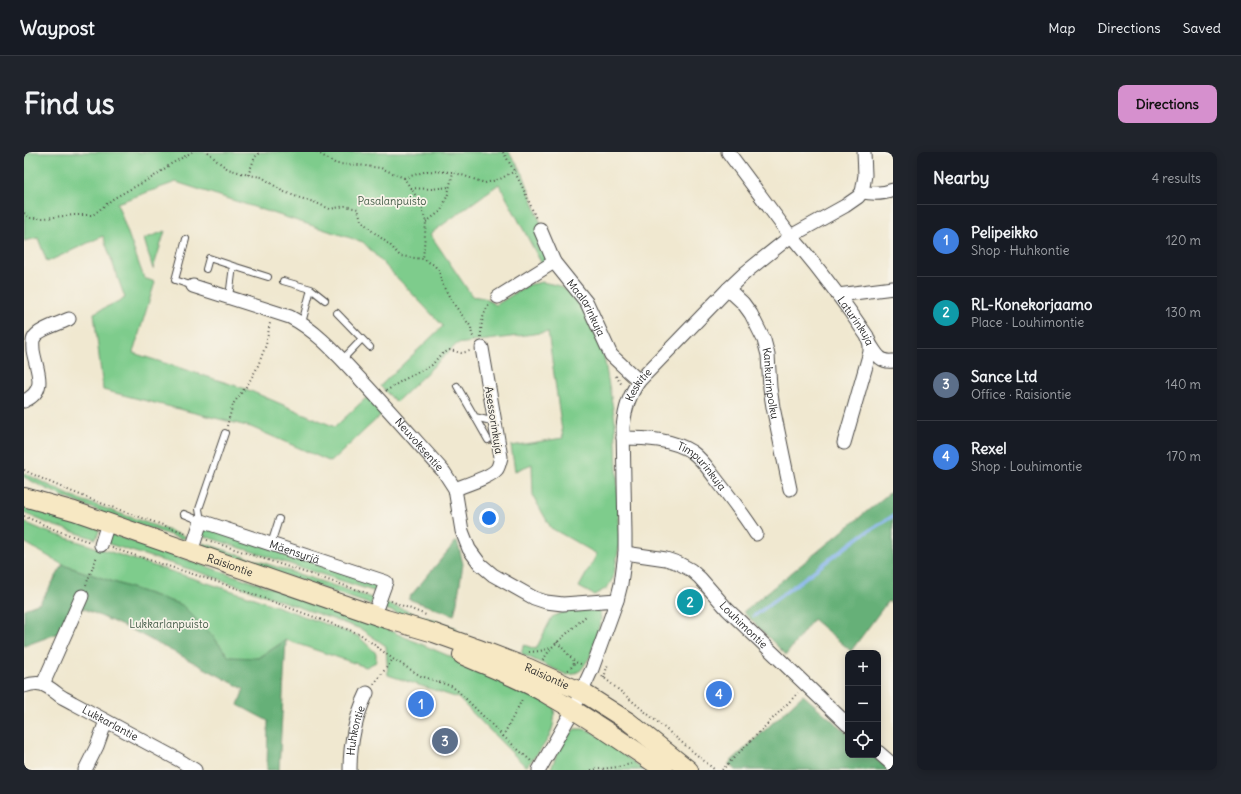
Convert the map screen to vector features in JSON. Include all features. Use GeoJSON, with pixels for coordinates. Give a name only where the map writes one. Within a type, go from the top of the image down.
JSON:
{"type":"FeatureCollection","features":[{"type":"Feature","properties":{"kind":"main road","name":"Raisiontie"},"geometry":{"type":"LineString","coordinates":[[24,484],[74,511]]}},
{"type":"Feature","properties":{"kind":"main road","name":"Raisiontie"},"geometry":{"type":"LineString","coordinates":[[24,496],[74,511],[380,617],[434,633],[529,668],[582,692],[629,722],[689,770]]}},
{"type":"Feature","properties":{"kind":"main road","name":"Raisiontie"},"geometry":{"type":"LineString","coordinates":[[380,617],[548,694],[598,725],[664,770]]}},
{"type":"Feature","properties":{"kind":"street","name":"Laturinkuja"},"geometry":{"type":"LineString","coordinates":[[728,152],[791,236],[838,295],[867,336],[870,344],[870,352],[844,444]]}},
{"type":"Feature","properties":{"kind":"street"},"geometry":{"type":"LineString","coordinates":[[864,152],[862,192],[868,194],[893,190]]}},
{"type":"Feature","properties":{"kind":"street","name":"Keskitie"},"geometry":{"type":"LineString","coordinates":[[573,710],[592,669],[617,600],[621,584],[625,553],[623,427],[624,414],[632,392],[639,381],[746,272],[791,236],[858,198],[862,192]]}},
{"type":"Feature","properties":{"kind":"street","name":"Maalarinkuja"},"geometry":{"type":"LineString","coordinates":[[540,229],[554,262],[587,304],[611,354],[639,381]]}},
{"type":"Feature","properties":{"kind":"street"},"geometry":{"type":"LineString","coordinates":[[498,297],[554,262]]}},
{"type":"Feature","properties":{"kind":"street","name":"Neuvoksentie"},"geometry":{"type":"LineString","coordinates":[[193,286],[290,317],[302,323],[314,332],[377,397],[444,472],[455,489],[462,531],[469,549],[480,564],[493,575],[534,598],[546,602],[563,604],[617,600]]}},
{"type":"Feature","properties":{"kind":"street"},"geometry":{"type":"LineString","coordinates":[[838,295],[893,288]]}},
{"type":"Feature","properties":{"kind":"street","name":"Kankurinpolku"},"geometry":{"type":"LineString","coordinates":[[728,289],[743,303],[751,314],[764,340],[768,355],[773,407],[790,489]]}},
{"type":"Feature","properties":{"kind":"street"},"geometry":{"type":"LineString","coordinates":[[24,401],[38,391],[39,385],[34,351],[34,338],[37,333],[69,320]]}},
{"type":"Feature","properties":{"kind":"street"},"geometry":{"type":"LineString","coordinates":[[870,344],[879,358],[883,361],[893,361]]}},
{"type":"Feature","properties":{"kind":"street","name":"Asessorinkuja"},"geometry":{"type":"LineString","coordinates":[[455,489],[496,471],[501,457],[495,422],[475,345]]}},
{"type":"Feature","properties":{"kind":"street","name":"Timpurinkuja"},"geometry":{"type":"LineString","coordinates":[[623,438],[661,441],[677,445],[691,452],[700,459],[708,469],[741,511],[756,534]]}},
{"type":"Feature","properties":{"kind":"street"},"geometry":{"type":"LineString","coordinates":[[191,552],[201,521]]}},
{"type":"Feature","properties":{"kind":"street","name":"Mäensyrjä"},"geometry":{"type":"LineString","coordinates":[[201,521],[386,582],[380,617]]}},
{"type":"Feature","properties":{"kind":"street"},"geometry":{"type":"LineString","coordinates":[[101,545],[108,523]]}},
{"type":"Feature","properties":{"kind":"street","name":"Louhimontie"},"geometry":{"type":"LineString","coordinates":[[625,553],[678,562],[691,570],[727,608],[845,722]]}},
{"type":"Feature","properties":{"kind":"street"},"geometry":{"type":"LineString","coordinates":[[24,686],[36,683],[43,684],[82,596]]}},
{"type":"Feature","properties":{"kind":"street","name":"Lukkarlantie"},"geometry":{"type":"LineString","coordinates":[[43,684],[50,687],[72,703],[195,770]]}},
{"type":"Feature","properties":{"kind":"street","name":"Huhkontie"},"geometry":{"type":"LineString","coordinates":[[350,770],[352,734],[356,718],[367,693]]}},
{"type":"Feature","properties":{"kind":"street"},"geometry":{"type":"LineString","coordinates":[[535,766],[573,710]]}},
{"type":"Feature","properties":{"kind":"street"},"geometry":{"type":"LineString","coordinates":[[85,770],[97,746],[106,721]]}},
{"type":"Feature","properties":{"kind":"street"},"geometry":{"type":"LineString","coordinates":[[881,755],[893,765]]}},
{"type":"Feature","properties":{"kind":"lane"},"geometry":{"type":"LineString","coordinates":[[186,239],[175,280],[193,286]]}},
{"type":"Feature","properties":{"kind":"lane"},"geometry":{"type":"LineString","coordinates":[[206,269],[209,258],[268,277]]}},
{"type":"Feature","properties":{"kind":"lane"},"geometry":{"type":"LineString","coordinates":[[229,297],[233,266]]}},
{"type":"Feature","properties":{"kind":"lane"},"geometry":{"type":"LineString","coordinates":[[284,281],[311,289],[325,300]]}},
{"type":"Feature","properties":{"kind":"lane"},"geometry":{"type":"LineString","coordinates":[[302,323],[311,289]]}},
{"type":"Feature","properties":{"kind":"lane"},"geometry":{"type":"LineString","coordinates":[[336,313],[370,347]]}},
{"type":"Feature","properties":{"kind":"lane"},"geometry":{"type":"LineString","coordinates":[[342,360],[362,339]]}},
{"type":"Feature","properties":{"kind":"lane"},"geometry":{"type":"LineString","coordinates":[[457,386],[488,440]]}},
{"type":"Feature","properties":{"kind":"lane"},"geometry":{"type":"LineString","coordinates":[[475,418],[495,422]]}},
{"type":"Feature","properties":{"kind":"lane"},"geometry":{"type":"LineString","coordinates":[[201,521],[199,509],[225,433]]}},
{"type":"Feature","properties":{"kind":"lane"},"geometry":{"type":"LineString","coordinates":[[184,514],[201,521]]}},
{"type":"Feature","properties":{"kind":"lane"},"geometry":{"type":"LineString","coordinates":[[271,544],[279,519]]}},
{"type":"Feature","properties":{"kind":"path"},"geometry":{"type":"LineString","coordinates":[[24,213],[30,218],[74,215],[93,216],[114,198],[152,177],[192,152]]}},
{"type":"Feature","properties":{"kind":"path"},"geometry":{"type":"LineString","coordinates":[[208,152],[228,169],[248,175],[262,177],[282,191],[297,198],[314,202],[330,209],[345,206],[358,209],[361,220],[390,245],[400,256],[423,260],[434,265],[439,271],[442,284],[453,303],[471,327],[475,345]]}},
{"type":"Feature","properties":{"kind":"path"},"geometry":{"type":"LineString","coordinates":[[248,175],[255,157],[261,152]]}},
{"type":"Feature","properties":{"kind":"path"},"geometry":{"type":"LineString","coordinates":[[317,152],[336,164],[381,168],[404,178],[420,202],[426,222],[423,260]]}},
{"type":"Feature","properties":{"kind":"path"},"geometry":{"type":"LineString","coordinates":[[503,152],[515,171],[540,229]]}},
{"type":"Feature","properties":{"kind":"path"},"geometry":{"type":"LineString","coordinates":[[404,178],[427,171],[453,172],[485,183],[515,171]]}},
{"type":"Feature","properties":{"kind":"path"},"geometry":{"type":"LineString","coordinates":[[426,222],[441,211],[453,172]]}},
{"type":"Feature","properties":{"kind":"path"},"geometry":{"type":"LineString","coordinates":[[411,188],[431,189],[449,187]]}},
{"type":"Feature","properties":{"kind":"path"},"geometry":{"type":"LineString","coordinates":[[377,397],[394,385],[432,365],[440,355],[450,350],[461,353],[470,351],[475,345],[484,312],[489,304],[498,297]]}},
{"type":"Feature","properties":{"kind":"path"},"geometry":{"type":"LineString","coordinates":[[225,433],[232,404],[248,384],[266,345],[273,312]]}},
{"type":"Feature","properties":{"kind":"path"},"geometry":{"type":"LineString","coordinates":[[472,335],[475,345]]}},
{"type":"Feature","properties":{"kind":"path"},"geometry":{"type":"LineString","coordinates":[[24,516],[58,531],[236,588],[360,634],[393,659],[422,676],[450,686],[458,691],[535,766]]}},
{"type":"Feature","properties":{"kind":"path"},"geometry":{"type":"LineString","coordinates":[[82,596],[101,545]]}},
{"type":"Feature","properties":{"kind":"path"},"geometry":{"type":"LineString","coordinates":[[542,663],[551,648],[570,629],[604,601]]}},
{"type":"Feature","properties":{"kind":"path"},"geometry":{"type":"LineString","coordinates":[[557,642],[575,662]]}},
{"type":"Feature","properties":{"kind":"path"},"geometry":{"type":"LineString","coordinates":[[524,652],[540,651],[551,648]]}},
{"type":"Feature","properties":{"kind":"path"},"geometry":{"type":"LineString","coordinates":[[604,678],[610,657]]}},
{"type":"Feature","properties":{"kind":"path"},"geometry":{"type":"LineString","coordinates":[[367,693],[393,659]]}},
{"type":"Feature","properties":{"kind":"path"},"geometry":{"type":"LineString","coordinates":[[722,770],[806,685]]}},
{"type":"Feature","properties":{"kind":"path"},"geometry":{"type":"LineString","coordinates":[[503,736],[525,695]]}},
{"type":"Feature","properties":{"kind":"path"},"geometry":{"type":"LineString","coordinates":[[591,770],[618,767],[636,762]]}},
{"type":"Feature","properties":{"kind":"green space","name":"Pasalanpuisto"},"geometry":{"type":"Polygon","coordinates":[[[24,152],[509,152],[523,174],[545,235],[559,259],[543,266],[499,184],[430,234],[472,296],[484,298],[496,305],[528,285],[542,282],[556,285],[568,291],[579,303],[590,322],[603,351],[615,420],[620,543],[613,578],[607,588],[594,595],[579,587],[597,554],[551,528],[533,496],[532,464],[515,471],[511,446],[563,438],[548,332],[457,344],[396,402],[380,386],[443,326],[363,242],[176,182],[117,203],[144,278],[155,282],[133,353],[246,389],[335,427],[367,397],[383,413],[331,462],[251,427],[103,390],[94,313],[125,298],[103,236],[47,262],[38,238],[24,241],[24,152]]]}},
{"type":"Feature","properties":{"kind":"green space"},"geometry":{"type":"Polygon","coordinates":[[[165,231],[153,269],[144,239],[165,231]]]}},
{"type":"Feature","properties":{"kind":"green space"},"geometry":{"type":"Polygon","coordinates":[[[24,473],[73,497],[187,537],[182,539],[121,519],[82,504],[24,477],[24,473]]]}},
{"type":"Feature","properties":{"kind":"green space"},"geometry":{"type":"Polygon","coordinates":[[[893,490],[893,604],[888,601],[852,650],[850,650],[813,619],[786,655],[743,612],[893,490]]]}},
{"type":"Feature","properties":{"kind":"green space"},"geometry":{"type":"Polygon","coordinates":[[[24,501],[98,529],[99,532],[96,539],[52,525],[24,513],[24,501]]]}},
{"type":"Feature","properties":{"kind":"green space"},"geometry":{"type":"Polygon","coordinates":[[[24,522],[45,531],[251,597],[358,636],[376,653],[376,662],[366,667],[286,640],[257,659],[229,657],[211,634],[182,605],[63,565],[24,542],[24,522]]]}},
{"type":"Feature","properties":{"kind":"green space"},"geometry":{"type":"Polygon","coordinates":[[[207,527],[381,584],[376,592],[201,535],[207,527]]]}},
{"type":"Feature","properties":{"kind":"green space"},"geometry":{"type":"Polygon","coordinates":[[[111,535],[304,599],[381,627],[517,685],[554,707],[551,733],[543,747],[526,767],[458,698],[388,675],[386,646],[361,629],[205,574],[109,544],[108,538],[111,535]]]}},
{"type":"Feature","properties":{"kind":"green space"},"geometry":{"type":"Polygon","coordinates":[[[457,540],[463,564],[454,615],[408,599],[457,540]]]}},
{"type":"Feature","properties":{"kind":"green space"},"geometry":{"type":"Polygon","coordinates":[[[203,543],[372,598],[373,600],[371,604],[369,604],[208,549],[203,543]]]}},
{"type":"Feature","properties":{"kind":"green space","name":"Lukkarlanpuisto"},"geometry":{"type":"Polygon","coordinates":[[[63,565],[182,605],[211,634],[229,657],[259,658],[286,640],[279,770],[267,770],[268,721],[238,705],[244,689],[136,632],[78,606],[59,633],[24,646],[24,609],[40,603],[63,565]]]}},
{"type":"Feature","properties":{"kind":"green space"},"geometry":{"type":"Polygon","coordinates":[[[385,603],[457,628],[456,632],[422,623],[383,608],[385,603]]]}},
{"type":"Feature","properties":{"kind":"green space"},"geometry":{"type":"Polygon","coordinates":[[[588,607],[600,611],[601,620],[590,657],[581,670],[574,674],[567,675],[522,654],[524,645],[536,649],[552,617],[570,609],[588,607]]]}},
{"type":"Feature","properties":{"kind":"green space"},"geometry":{"type":"Polygon","coordinates":[[[803,695],[845,731],[845,758],[875,758],[889,770],[735,770],[728,764],[803,695]]]}},
{"type":"Feature","properties":{"kind":"green space"},"geometry":{"type":"Polygon","coordinates":[[[575,729],[583,729],[593,732],[644,770],[550,770],[565,738],[575,729]]]}},
{"type":"Feature","properties":{"kind":"waterway"},"geometry":{"type":"LineString","coordinates":[[754,616],[862,535],[893,516]]}},
{"type":"Feature","properties":{"kind":"place","name":"RL-Konekorjaamo"},"geometry":{"type":"Point","coordinates":[690,602]}},
{"type":"Feature","properties":{"kind":"place","name":"Rexel"},"geometry":{"type":"Point","coordinates":[719,694]}},
{"type":"Feature","properties":{"kind":"place","name":"Pelipeikko"},"geometry":{"type":"Point","coordinates":[421,704]}},
{"type":"Feature","properties":{"kind":"place","name":"Sance Ltd"},"geometry":{"type":"Point","coordinates":[445,741]}}]}
